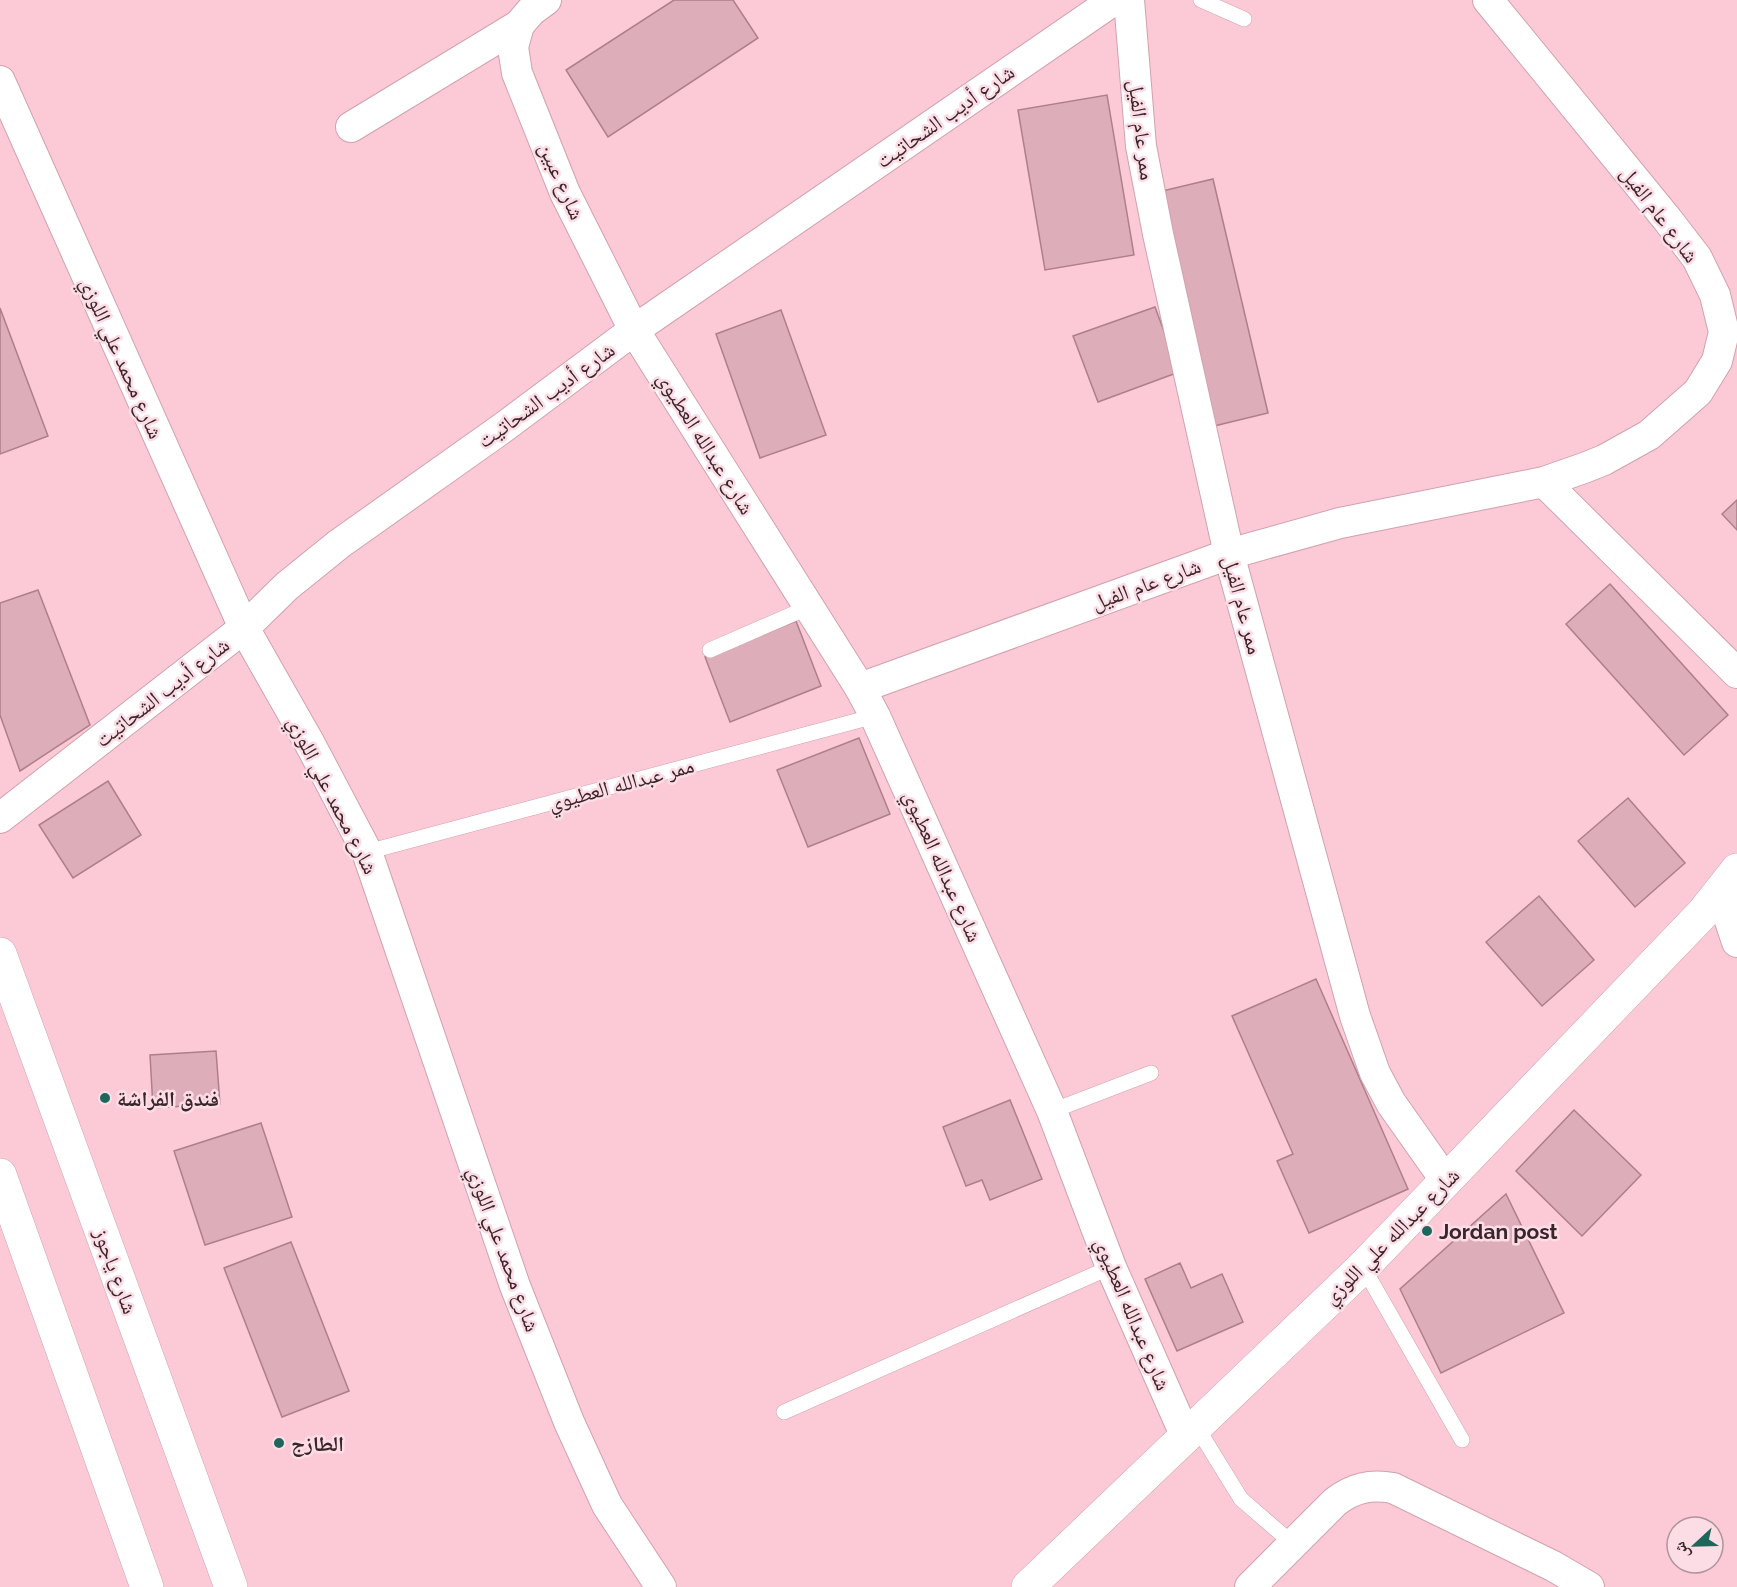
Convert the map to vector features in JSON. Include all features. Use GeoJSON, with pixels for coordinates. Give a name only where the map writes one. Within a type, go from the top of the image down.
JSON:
{"type":"FeatureCollection","features":[{"type":"Feature","properties":{"kind":"main road","name":"شارع عبدالله علي اللوزي"},"geometry":{"type":"LineString","coordinates":[[1028,1587],[1362,1267],[1703,912],[1729,881]]}},
{"type":"Feature","properties":{"kind":"main road","name":"شارع ياجوز"},"geometry":{"type":"LineString","coordinates":[[0,954],[231,1587]]}},
{"type":"Feature","properties":{"kind":"main road"},"geometry":{"type":"LineString","coordinates":[[0,1175],[147,1587]]}},
{"type":"Feature","properties":{"kind":"street"},"geometry":{"type":"LineString","coordinates":[[351,127],[519,25],[531,11],[546,0]]}},
{"type":"Feature","properties":{"kind":"street","name":"شارع أديب الشحاتيت"},"geometry":{"type":"LineString","coordinates":[[0,818],[244,628],[287,586],[339,544],[504,427],[634,330],[1114,0]]}},
{"type":"Feature","properties":{"kind":"street","name":"ممر عام الفيل"},"geometry":{"type":"LineString","coordinates":[[1129,0],[1141,146],[1158,234],[1229,554],[1354,1016],[1375,1073],[1391,1103],[1446,1181]]}},
{"type":"Feature","properties":{"kind":"street","name":"شارع عام الفيل"},"geometry":{"type":"LineString","coordinates":[[861,688],[1229,554],[1340,523],[1544,482],[1604,460],[1649,435],[1698,392],[1717,361],[1724,332],[1715,295],[1696,258],[1667,219],[1488,0]]}},
{"type":"Feature","properties":{"kind":"street","name":"شارع عبين"},"geometry":{"type":"LineString","coordinates":[[519,25],[513,47],[517,73],[565,193],[634,330]]}},
{"type":"Feature","properties":{"kind":"street","name":"شارع محمد علي اللوزي"},"geometry":{"type":"LineString","coordinates":[[0,81],[244,628],[310,744],[367,852],[515,1286],[569,1422],[607,1505],[661,1587]]}},
{"type":"Feature","properties":{"kind":"street","name":"شارع عبدالله العطيوي"},"geometry":{"type":"LineString","coordinates":[[634,330],[861,688],[1052,1111],[1111,1267],[1191,1431]]}},
{"type":"Feature","properties":{"kind":"street"},"geometry":{"type":"LineString","coordinates":[[1544,482],[1737,673]]}},
{"type":"Feature","properties":{"kind":"street"},"geometry":{"type":"LineString","coordinates":[[1729,881],[1737,942]]}},
{"type":"Feature","properties":{"kind":"street"},"geometry":{"type":"LineString","coordinates":[[1250,1587],[1346,1494],[1377,1485],[1393,1488],[1553,1566],[1589,1587]]}},
{"type":"Feature","properties":{"kind":"lane"},"geometry":{"type":"LineString","coordinates":[[1201,0],[1244,19]]}},
{"type":"Feature","properties":{"kind":"lane"},"geometry":{"type":"LineString","coordinates":[[710,650],[809,607]]}},
{"type":"Feature","properties":{"kind":"lane","name":"ممر عبدالله العطيوي"},"geometry":{"type":"LineString","coordinates":[[367,852],[875,716]]}},
{"type":"Feature","properties":{"kind":"lane"},"geometry":{"type":"LineString","coordinates":[[1052,1111],[1151,1074]]}},
{"type":"Feature","properties":{"kind":"lane"},"geometry":{"type":"LineString","coordinates":[[784,1412],[1111,1267]]}},
{"type":"Feature","properties":{"kind":"lane"},"geometry":{"type":"LineString","coordinates":[[1362,1267],[1462,1440]]}},
{"type":"Feature","properties":{"kind":"lane"},"geometry":{"type":"LineString","coordinates":[[1191,1431],[1241,1499],[1293,1544]]}},
{"type":"Feature","properties":{"kind":"building"},"geometry":{"type":"Polygon","coordinates":[[[674,0],[733,0],[758,38],[608,137],[566,70],[674,0]]]}},
{"type":"Feature","properties":{"kind":"building"},"geometry":{"type":"Polygon","coordinates":[[[1107,95],[1134,255],[1045,270],[1018,110],[1107,95]]]}},
{"type":"Feature","properties":{"kind":"building"},"geometry":{"type":"Polygon","coordinates":[[[1213,179],[1268,413],[1214,426],[1158,192],[1213,179]]]}},
{"type":"Feature","properties":{"kind":"building"},"geometry":{"type":"Polygon","coordinates":[[[1155,307],[1179,372],[1098,402],[1073,336],[1155,307]]]}},
{"type":"Feature","properties":{"kind":"building"},"geometry":{"type":"Polygon","coordinates":[[[0,308],[48,436],[0,454],[0,308]]]}},
{"type":"Feature","properties":{"kind":"building"},"geometry":{"type":"Polygon","coordinates":[[[781,310],[826,435],[760,458],[716,334],[781,310]]]}},
{"type":"Feature","properties":{"kind":"building"},"geometry":{"type":"Polygon","coordinates":[[[1737,500],[1737,530],[1722,514],[1737,500]]]}},
{"type":"Feature","properties":{"kind":"building"},"geometry":{"type":"Polygon","coordinates":[[[1610,584],[1728,715],[1684,755],[1566,624],[1610,584]]]}},
{"type":"Feature","properties":{"kind":"building"},"geometry":{"type":"Polygon","coordinates":[[[38,590],[90,725],[20,771],[0,715],[0,603],[38,590]]]}},
{"type":"Feature","properties":{"kind":"building"},"geometry":{"type":"Polygon","coordinates":[[[796,621],[821,686],[730,722],[705,657],[796,621]]]}},
{"type":"Feature","properties":{"kind":"building"},"geometry":{"type":"Polygon","coordinates":[[[859,738],[890,814],[808,847],[777,770],[859,738]]]}},
{"type":"Feature","properties":{"kind":"building"},"geometry":{"type":"Polygon","coordinates":[[[108,781],[141,835],[73,878],[39,825],[108,781]]]}},
{"type":"Feature","properties":{"kind":"building"},"geometry":{"type":"Polygon","coordinates":[[[1628,798],[1685,863],[1635,907],[1578,841],[1628,798]]]}},
{"type":"Feature","properties":{"kind":"building"},"geometry":{"type":"Polygon","coordinates":[[[1539,896],[1594,960],[1542,1006],[1486,942],[1539,896]]]}},
{"type":"Feature","properties":{"kind":"building"},"geometry":{"type":"Polygon","coordinates":[[[1316,979],[1408,1189],[1309,1233],[1277,1161],[1293,1154],[1232,1016],[1316,979]]]}},
{"type":"Feature","properties":{"kind":"building"},"geometry":{"type":"Polygon","coordinates":[[[216,1051],[220,1104],[153,1108],[150,1055],[216,1051]]]}},
{"type":"Feature","properties":{"kind":"building"},"geometry":{"type":"Polygon","coordinates":[[[1010,1100],[1042,1179],[990,1200],[982,1180],[966,1186],[943,1127],[1010,1100]]]}},
{"type":"Feature","properties":{"kind":"building"},"geometry":{"type":"Polygon","coordinates":[[[1574,1110],[1641,1175],[1582,1236],[1516,1171],[1574,1110]]]}},
{"type":"Feature","properties":{"kind":"building"},"geometry":{"type":"Polygon","coordinates":[[[261,1123],[292,1217],[205,1245],[174,1151],[261,1123]]]}},
{"type":"Feature","properties":{"kind":"building"},"geometry":{"type":"Polygon","coordinates":[[[1506,1194],[1564,1313],[1441,1373],[1400,1289],[1506,1194]]]}},
{"type":"Feature","properties":{"kind":"building"},"geometry":{"type":"Polygon","coordinates":[[[291,1242],[349,1391],[282,1417],[224,1268],[291,1242]]]}},
{"type":"Feature","properties":{"kind":"building"},"geometry":{"type":"Polygon","coordinates":[[[1180,1263],[1191,1288],[1222,1274],[1243,1322],[1177,1351],[1145,1279],[1180,1263]]]}},
{"type":"Feature","properties":{"kind":"place","name":"فندق الفراشة"},"geometry":{"type":"Point","coordinates":[105,1098]}},
{"type":"Feature","properties":{"kind":"place","name":"Jordan post"},"geometry":{"type":"Point","coordinates":[1427,1231]}},
{"type":"Feature","properties":{"kind":"place","name":"الطازج"},"geometry":{"type":"Point","coordinates":[279,1443]}}]}
